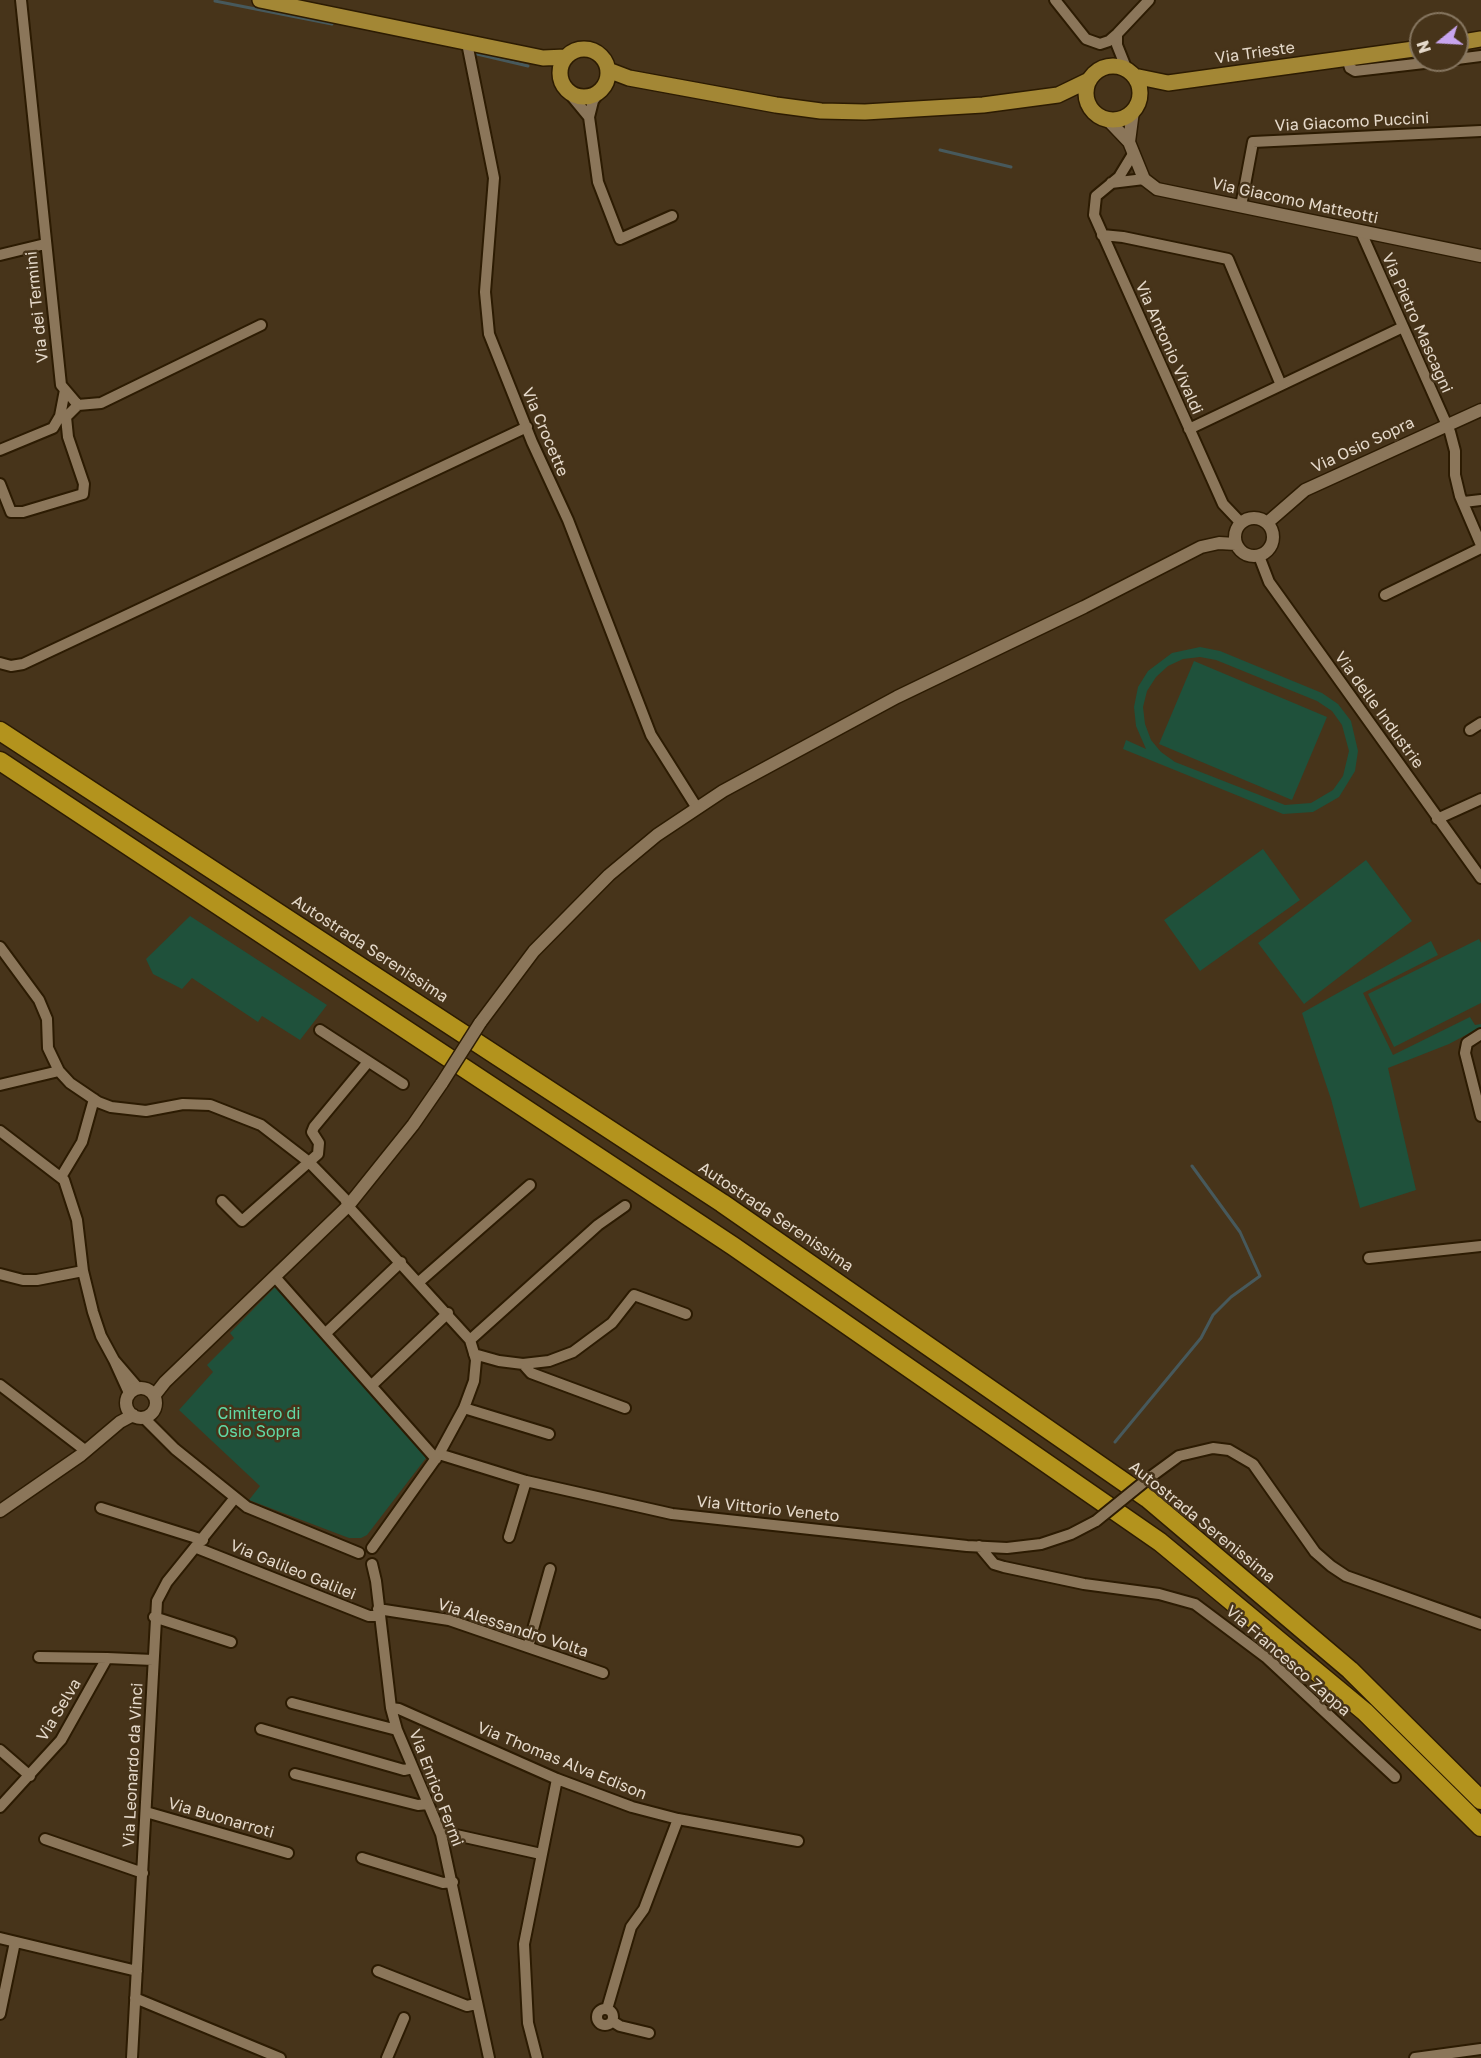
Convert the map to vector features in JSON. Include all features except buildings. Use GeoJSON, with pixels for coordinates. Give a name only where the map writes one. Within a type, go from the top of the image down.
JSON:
{"type":"FeatureCollection","features":[{"type":"Feature","properties":{"kind":"highway","name":"Autostrada Serenissima"},"geometry":{"type":"LineString","coordinates":[[0,731],[722,1203],[1147,1498],[1350,1670],[1481,1800]]}},
{"type":"Feature","properties":{"kind":"highway"},"geometry":{"type":"LineString","coordinates":[[0,761],[733,1246],[1160,1542],[1365,1712],[1481,1827]]}},
{"type":"Feature","properties":{"kind":"main road"},"geometry":{"type":"LineString","coordinates":[[260,0],[543,58],[566,57],[580,49],[591,50],[604,59],[604,82]]}},
{"type":"Feature","properties":{"kind":"main road","name":"Via Trieste"},"geometry":{"type":"LineString","coordinates":[[1168,83],[1409,50]]}},
{"type":"Feature","properties":{"kind":"main road"},"geometry":{"type":"LineString","coordinates":[[562,81],[566,57]]}},
{"type":"Feature","properties":{"kind":"main road"},"geometry":{"type":"LineString","coordinates":[[543,58],[562,81],[582,97],[604,82],[629,78],[821,111],[887,112],[983,105],[1058,96],[1089,80],[1096,71],[1117,66],[1130,73],[1168,83]]}},
{"type":"Feature","properties":{"kind":"main road"},"geometry":{"type":"LineString","coordinates":[[1130,73],[1140,89],[1136,107]]}},
{"type":"Feature","properties":{"kind":"main road"},"geometry":{"type":"LineString","coordinates":[[1089,80],[1086,93],[1089,107]]}},
{"type":"Feature","properties":{"kind":"main road"},"geometry":{"type":"LineString","coordinates":[[1058,96],[1089,107],[1097,115],[1108,120],[1120,119],[1168,83]]}},
{"type":"Feature","properties":{"kind":"street","name":"Via dei Termini"},"geometry":{"type":"LineString","coordinates":[[21,0],[60,385],[78,405]]}},
{"type":"Feature","properties":{"kind":"street"},"geometry":{"type":"LineString","coordinates":[[1055,0],[1086,39],[1100,44],[1109,41],[1117,34],[1149,0]]}},
{"type":"Feature","properties":{"kind":"street"},"geometry":{"type":"LineString","coordinates":[[1117,34],[1118,45],[1130,73]]}},
{"type":"Feature","properties":{"kind":"street","name":"Via Crocette"},"geometry":{"type":"LineString","coordinates":[[467,43],[494,178],[486,313],[498,361],[568,520],[651,735],[697,808]]}},
{"type":"Feature","properties":{"kind":"street"},"geometry":{"type":"LineString","coordinates":[[1347,58],[1350,68],[1354,71],[1409,65]]}},
{"type":"Feature","properties":{"kind":"street"},"geometry":{"type":"LineString","coordinates":[[562,81],[589,117]]}},
{"type":"Feature","properties":{"kind":"street"},"geometry":{"type":"LineString","coordinates":[[604,82],[593,101],[589,117],[598,182],[620,239],[672,216]]}},
{"type":"Feature","properties":{"kind":"street"},"geometry":{"type":"LineString","coordinates":[[1131,148],[1136,107]]}},
{"type":"Feature","properties":{"kind":"street"},"geometry":{"type":"LineString","coordinates":[[1108,120],[1131,148],[1144,179],[1110,183]]}},
{"type":"Feature","properties":{"kind":"street","name":"Via Giacomo Puccini"},"geometry":{"type":"LineString","coordinates":[[1241,206],[1253,142],[1481,131]]}},
{"type":"Feature","properties":{"kind":"street","name":"Via Antonio Vivaldi"},"geometry":{"type":"LineString","coordinates":[[1131,148],[1119,177],[1096,196],[1093,207],[1102,236],[1223,504],[1241,523]]}},
{"type":"Feature","properties":{"kind":"street","name":"Via Giacomo Matteotti"},"geometry":{"type":"LineString","coordinates":[[1144,179],[1157,189],[1481,256]]}},
{"type":"Feature","properties":{"kind":"street","name":"Via Pietro Mascagni"},"geometry":{"type":"LineString","coordinates":[[1360,232],[1447,426],[1455,451],[1458,489],[1481,547]]}},
{"type":"Feature","properties":{"kind":"street"},"geometry":{"type":"LineString","coordinates":[[1102,236],[1123,237],[1228,259],[1281,385]]}},
{"type":"Feature","properties":{"kind":"street"},"geometry":{"type":"LineString","coordinates":[[0,255],[45,244]]}},
{"type":"Feature","properties":{"kind":"street"},"geometry":{"type":"LineString","coordinates":[[0,484],[11,512],[23,512],[83,494],[84,484],[68,436],[66,417],[78,405],[101,403],[261,325]]}},
{"type":"Feature","properties":{"kind":"street"},"geometry":{"type":"LineString","coordinates":[[1189,429],[1402,327]]}},
{"type":"Feature","properties":{"kind":"street"},"geometry":{"type":"LineString","coordinates":[[0,450],[53,428],[60,417],[65,390]]}},
{"type":"Feature","properties":{"kind":"street","name":"Via Osio Sopra"},"geometry":{"type":"LineString","coordinates":[[1267,523],[1305,490],[1481,410]]}},
{"type":"Feature","properties":{"kind":"street"},"geometry":{"type":"LineString","coordinates":[[0,663],[10,666],[23,664],[527,427]]}},
{"type":"Feature","properties":{"kind":"street"},"geometry":{"type":"LineString","coordinates":[[1464,502],[1481,500]]}},
{"type":"Feature","properties":{"kind":"street"},"geometry":{"type":"LineString","coordinates":[[1251,518],[1267,523],[1273,533],[1272,545],[1259,556],[1243,553],[1236,544],[1236,533],[1241,523],[1251,518]]}},
{"type":"Feature","properties":{"kind":"street"},"geometry":{"type":"LineString","coordinates":[[372,1548],[377,1558],[372,1564],[364,1563],[359,1553],[247,1507],[234,1499],[126,1401],[165,1382],[348,1206],[394,1150],[480,1023],[534,951],[611,873],[657,835],[723,791],[897,697],[1084,608],[1201,547],[1219,543],[1236,544]]}},
{"type":"Feature","properties":{"kind":"street"},"geometry":{"type":"LineString","coordinates":[[1385,595],[1481,547]]}},
{"type":"Feature","properties":{"kind":"street","name":"Via delle Industrie"},"geometry":{"type":"LineString","coordinates":[[1259,556],[1269,582],[1481,878]]}},
{"type":"Feature","properties":{"kind":"street"},"geometry":{"type":"LineString","coordinates":[[1470,730],[1481,723]]}},
{"type":"Feature","properties":{"kind":"street"},"geometry":{"type":"LineString","coordinates":[[1437,819],[1481,799]]}},
{"type":"Feature","properties":{"kind":"street"},"geometry":{"type":"LineString","coordinates":[[0,947],[39,1000],[47,1019],[48,1048],[59,1071],[70,1083],[94,1100],[111,1107],[146,1111],[183,1104],[210,1105],[244,1116],[281,1138],[345,1198],[348,1206],[448,1313],[470,1340],[474,1354],[474,1381],[464,1408],[438,1456],[372,1548]]}},
{"type":"Feature","properties":{"kind":"street"},"geometry":{"type":"LineString","coordinates":[[320,1030],[403,1084]]}},
{"type":"Feature","properties":{"kind":"street"},"geometry":{"type":"LineString","coordinates":[[1481,1034],[1467,1043],[1466,1053],[1481,1116]]}},
{"type":"Feature","properties":{"kind":"street"},"geometry":{"type":"LineString","coordinates":[[222,1201],[242,1221],[309,1162],[320,1149],[312,1132],[314,1127],[368,1062]]}},
{"type":"Feature","properties":{"kind":"street"},"geometry":{"type":"LineString","coordinates":[[0,1084],[29,1080],[59,1071]]}},
{"type":"Feature","properties":{"kind":"street"},"geometry":{"type":"LineString","coordinates":[[61,1177],[82,1142],[94,1100]]}},
{"type":"Feature","properties":{"kind":"street"},"geometry":{"type":"LineString","coordinates":[[0,1131],[61,1177],[77,1220],[83,1270],[99,1330],[114,1360],[156,1404],[120,1422],[86,1451],[0,1511]]}},
{"type":"Feature","properties":{"kind":"street"},"geometry":{"type":"LineString","coordinates":[[419,1282],[530,1185]]}},
{"type":"Feature","properties":{"kind":"street"},"geometry":{"type":"LineString","coordinates":[[470,1340],[598,1226],[625,1206]]}},
{"type":"Feature","properties":{"kind":"street"},"geometry":{"type":"LineString","coordinates":[[1369,1258],[1481,1246]]}},
{"type":"Feature","properties":{"kind":"street"},"geometry":{"type":"LineString","coordinates":[[326,1333],[400,1262]]}},
{"type":"Feature","properties":{"kind":"street"},"geometry":{"type":"LineString","coordinates":[[0,1274],[23,1281],[83,1270]]}},
{"type":"Feature","properties":{"kind":"street"},"geometry":{"type":"LineString","coordinates":[[275,1277],[438,1456]]}},
{"type":"Feature","properties":{"kind":"street"},"geometry":{"type":"LineString","coordinates":[[474,1354],[523,1364],[549,1361],[573,1352],[612,1323],[634,1295],[686,1314]]}},
{"type":"Feature","properties":{"kind":"street"},"geometry":{"type":"LineString","coordinates":[[372,1385],[448,1313]]}},
{"type":"Feature","properties":{"kind":"street"},"geometry":{"type":"LineString","coordinates":[[523,1364],[531,1373],[625,1408]]}},
{"type":"Feature","properties":{"kind":"street"},"geometry":{"type":"LineString","coordinates":[[0,1385],[86,1451]]}},
{"type":"Feature","properties":{"kind":"street"},"geometry":{"type":"LineString","coordinates":[[464,1408],[549,1434]]}},
{"type":"Feature","properties":{"kind":"street","name":"Via Vittorio Veneto"},"geometry":{"type":"LineString","coordinates":[[438,1456],[526,1481],[672,1514],[1007,1548],[1041,1544],[1071,1534],[1096,1521],[1179,1456],[1213,1448],[1229,1450],[1252,1464],[1315,1552],[1331,1566],[1346,1576],[1481,1624]]}},
{"type":"Feature","properties":{"kind":"street"},"geometry":{"type":"LineString","coordinates":[[509,1537],[526,1481]]}},
{"type":"Feature","properties":{"kind":"street","name":"Via Leonardo da Vinci"},"geometry":{"type":"LineString","coordinates":[[132,2058],[154,1617],[161,1591],[234,1499]]}},
{"type":"Feature","properties":{"kind":"street","name":"Via Galileo Galilei"},"geometry":{"type":"LineString","coordinates":[[101,1508],[200,1544],[369,1616],[378,1613]]}},
{"type":"Feature","properties":{"kind":"street","name":"Via Francesco Zappa"},"geometry":{"type":"LineString","coordinates":[[979,1546],[994,1564],[1004,1567],[1084,1584],[1159,1594],[1195,1604],[1267,1658],[1395,1777]]}},
{"type":"Feature","properties":{"kind":"street"},"geometry":{"type":"LineString","coordinates":[[359,1553],[365,1547],[372,1548]]}},
{"type":"Feature","properties":{"kind":"street","name":"Via Enrico Fermi"},"geometry":{"type":"LineString","coordinates":[[372,1564],[391,1708],[397,1730],[441,1834],[489,2058]]}},
{"type":"Feature","properties":{"kind":"street"},"geometry":{"type":"LineString","coordinates":[[528,1647],[550,1569]]}},
{"type":"Feature","properties":{"kind":"street","name":"Via Alessandro Volta"},"geometry":{"type":"LineString","coordinates":[[378,1613],[449,1620],[603,1674]]}},
{"type":"Feature","properties":{"kind":"street"},"geometry":{"type":"LineString","coordinates":[[154,1617],[231,1642]]}},
{"type":"Feature","properties":{"kind":"street"},"geometry":{"type":"LineString","coordinates":[[39,1657],[153,1660]]}},
{"type":"Feature","properties":{"kind":"street","name":"Via Selva"},"geometry":{"type":"LineString","coordinates":[[0,1807],[61,1740],[107,1658]]}},
{"type":"Feature","properties":{"kind":"street"},"geometry":{"type":"LineString","coordinates":[[292,1703],[397,1730]]}},
{"type":"Feature","properties":{"kind":"street","name":"Via Thomas Alva Edison"},"geometry":{"type":"LineString","coordinates":[[391,1708],[399,1708],[557,1779],[632,1807],[678,1819],[798,1841]]}},
{"type":"Feature","properties":{"kind":"street"},"geometry":{"type":"LineString","coordinates":[[261,1730],[404,1770],[413,1768]]}},
{"type":"Feature","properties":{"kind":"street"},"geometry":{"type":"LineString","coordinates":[[0,1750],[30,1776]]}},
{"type":"Feature","properties":{"kind":"street"},"geometry":{"type":"LineString","coordinates":[[295,1774],[418,1805],[429,1804]]}},
{"type":"Feature","properties":{"kind":"street"},"geometry":{"type":"LineString","coordinates":[[537,2058],[528,2023],[524,1944],[557,1779]]}},
{"type":"Feature","properties":{"kind":"street","name":"Via Buonarroti"},"geometry":{"type":"LineString","coordinates":[[146,1812],[288,1853]]}},
{"type":"Feature","properties":{"kind":"street"},"geometry":{"type":"LineString","coordinates":[[649,2033],[620,2026],[612,2021],[612,2013],[607,2009],[631,1927],[645,1909],[678,1819]]}},
{"type":"Feature","properties":{"kind":"street"},"geometry":{"type":"LineString","coordinates":[[441,1834],[447,1833],[541,1854]]}},
{"type":"Feature","properties":{"kind":"street"},"geometry":{"type":"LineString","coordinates":[[45,1839],[143,1873]]}},
{"type":"Feature","properties":{"kind":"street"},"geometry":{"type":"LineString","coordinates":[[362,1858],[443,1883],[453,1882]]}},
{"type":"Feature","properties":{"kind":"street"},"geometry":{"type":"LineString","coordinates":[[0,1938],[137,1971]]}},
{"type":"Feature","properties":{"kind":"street"},"geometry":{"type":"LineString","coordinates":[[0,2014],[15,1942]]}},
{"type":"Feature","properties":{"kind":"street"},"geometry":{"type":"LineString","coordinates":[[378,1971],[467,2006],[476,2004]]}},
{"type":"Feature","properties":{"kind":"street"},"geometry":{"type":"LineString","coordinates":[[135,1998],[280,2058]]}},
{"type":"Feature","properties":{"kind":"street"},"geometry":{"type":"LineString","coordinates":[[387,2058],[404,2018]]}},
{"type":"Feature","properties":{"kind":"street"},"geometry":{"type":"LineString","coordinates":[[1415,2058],[1481,2049]]}},
{"type":"Feature","properties":{"kind":"green space"},"geometry":{"type":"Polygon","coordinates":[[[1200,647],[1220,651],[1322,693],[1338,704],[1351,721],[1358,751],[1355,771],[1339,797],[1313,812],[1283,814],[1123,749],[1126,740],[1146,749],[1136,726],[1134,707],[1138,687],[1148,671],[1172,653],[1200,647]],[[1200,657],[1183,659],[1168,666],[1156,677],[1147,691],[1143,707],[1145,724],[1151,740],[1161,752],[1175,762],[1285,805],[1311,803],[1333,790],[1343,776],[1349,751],[1342,725],[1332,711],[1317,701],[1216,660],[1200,657]]]}},
{"type":"Feature","properties":{"kind":"green space"},"geometry":{"type":"Polygon","coordinates":[[[1194,661],[1327,717],[1292,800],[1159,744],[1194,661]]]}},
{"type":"Feature","properties":{"kind":"green space"},"geometry":{"type":"Polygon","coordinates":[[[1263,849],[1300,900],[1200,971],[1164,920],[1263,849]]]}},
{"type":"Feature","properties":{"kind":"green space"},"geometry":{"type":"Polygon","coordinates":[[[1366,860],[1412,921],[1304,1004],[1258,943],[1366,860]]]}},
{"type":"Feature","properties":{"kind":"green space"},"geometry":{"type":"Polygon","coordinates":[[[190,916],[327,1005],[300,1040],[262,1016],[258,1022],[192,978],[182,989],[153,974],[146,959],[190,916]]]}},
{"type":"Feature","properties":{"kind":"green space"},"geometry":{"type":"Polygon","coordinates":[[[1479,939],[1481,943],[1481,1003],[1394,1047],[1368,994],[1479,939]]]}},
{"type":"Feature","properties":{"kind":"green space"},"geometry":{"type":"Polygon","coordinates":[[[1431,941],[1438,955],[1363,993],[1393,1055],[1470,1017],[1475,1025],[1481,1024],[1481,1027],[1449,1044],[1388,1068],[1416,1190],[1360,1208],[1331,1099],[1302,1013],[1431,941]]]}},
{"type":"Feature","properties":{"kind":"green space","name":"Cimitero di Osio Sopra"},"geometry":{"type":"Polygon","coordinates":[[[278,1284],[426,1458],[367,1535],[361,1538],[349,1538],[249,1500],[260,1486],[179,1410],[213,1372],[207,1365],[234,1338],[230,1333],[278,1284]]]}},
{"type":"Feature","properties":{"kind":"waterway"},"geometry":{"type":"LineString","coordinates":[[215,1],[332,24]]}},
{"type":"Feature","properties":{"kind":"waterway"},"geometry":{"type":"LineString","coordinates":[[477,54],[528,66]]}},
{"type":"Feature","properties":{"kind":"waterway"},"geometry":{"type":"LineString","coordinates":[[940,150],[1011,167]]}},
{"type":"Feature","properties":{"kind":"waterway"},"geometry":{"type":"LineString","coordinates":[[1115,1442],[1201,1338],[1213,1315],[1231,1297],[1260,1276],[1240,1232],[1192,1166]]}}]}
